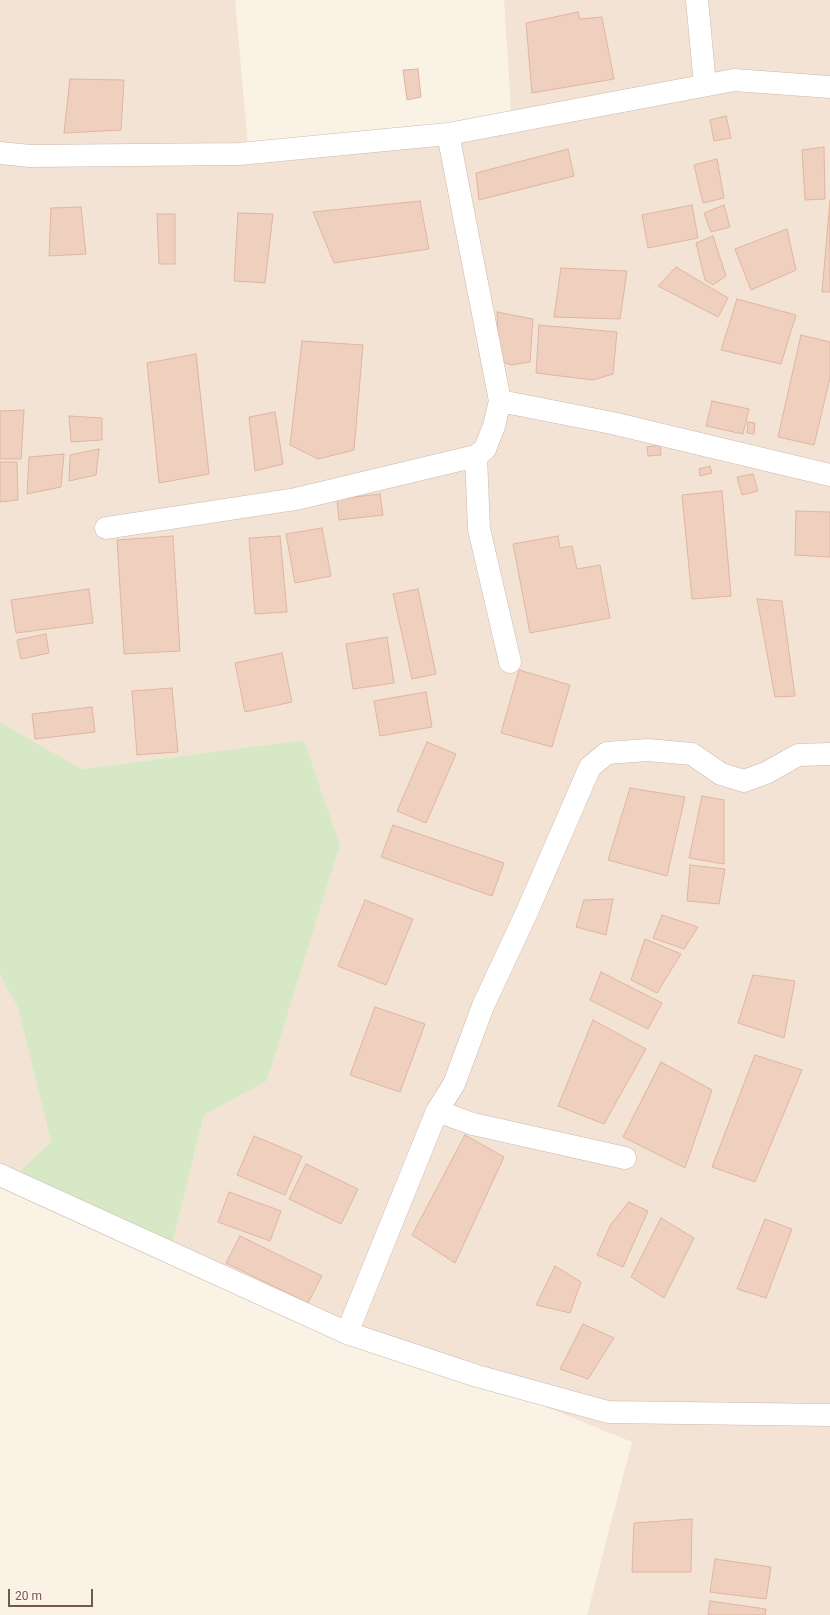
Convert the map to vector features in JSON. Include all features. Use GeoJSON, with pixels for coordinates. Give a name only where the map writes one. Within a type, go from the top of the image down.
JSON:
{"type":"FeatureCollection","features":[{"type":"Feature","properties":{"kind":"street"},"geometry":{"type":"LineString","coordinates":[[697,0],[705,85]]}},
{"type":"Feature","properties":{"kind":"street"},"geometry":{"type":"LineString","coordinates":[[0,153],[30,156],[239,154],[448,134],[734,80],[830,87]]}},
{"type":"Feature","properties":{"kind":"street"},"geometry":{"type":"LineString","coordinates":[[106,528],[296,499],[476,456],[485,449],[494,426],[500,401],[448,134]]}},
{"type":"Feature","properties":{"kind":"street"},"geometry":{"type":"LineString","coordinates":[[500,401],[612,423],[830,474]]}},
{"type":"Feature","properties":{"kind":"street"},"geometry":{"type":"LineString","coordinates":[[476,456],[479,529],[510,662]]}},
{"type":"Feature","properties":{"kind":"street"},"geometry":{"type":"LineString","coordinates":[[348,1333],[437,1111],[454,1084],[483,1006],[526,914],[590,767],[607,753],[648,750],[692,754],[721,774],[744,781],[766,773],[798,755],[830,754]]}},
{"type":"Feature","properties":{"kind":"street"},"geometry":{"type":"LineString","coordinates":[[437,1111],[473,1124],[625,1158]]}},
{"type":"Feature","properties":{"kind":"street"},"geometry":{"type":"LineString","coordinates":[[0,1175],[348,1333],[477,1376],[608,1412],[830,1415]]}},
{"type":"Feature","properties":{"kind":"shaded area"},"geometry":{"type":"Polygon","coordinates":[[[0,0],[235,0],[249,157],[512,127],[504,0],[830,0],[830,1615],[587,1615],[632,1442],[170,1253],[204,1115],[267,1081],[340,845],[304,740],[82,769],[0,722],[0,0]]]}},
{"type":"Feature","properties":{"kind":"shaded area"},"geometry":{"type":"Polygon","coordinates":[[[0,975],[18,1008],[51,1142],[0,1188],[0,975]]]}},
{"type":"Feature","properties":{"kind":"green space"},"geometry":{"type":"Polygon","coordinates":[[[0,722],[82,769],[304,740],[340,845],[267,1081],[204,1115],[170,1253],[7,1182],[51,1142],[18,1008],[0,975],[0,722]]]}},
{"type":"Feature","properties":{"kind":"building"},"geometry":{"type":"Polygon","coordinates":[[[578,12],[580,19],[602,17],[614,79],[532,93],[526,23],[578,12]]]}},
{"type":"Feature","properties":{"kind":"building"},"geometry":{"type":"Polygon","coordinates":[[[418,69],[421,97],[407,100],[403,70],[418,69]]]}},
{"type":"Feature","properties":{"kind":"building"},"geometry":{"type":"Polygon","coordinates":[[[70,79],[124,80],[121,130],[64,133],[70,79]]]}},
{"type":"Feature","properties":{"kind":"building"},"geometry":{"type":"Polygon","coordinates":[[[726,116],[731,138],[714,141],[710,120],[726,116]]]}},
{"type":"Feature","properties":{"kind":"building"},"geometry":{"type":"Polygon","coordinates":[[[824,147],[825,199],[805,200],[802,150],[824,147]]]}},
{"type":"Feature","properties":{"kind":"building"},"geometry":{"type":"Polygon","coordinates":[[[568,149],[574,176],[479,200],[476,173],[568,149]]]}},
{"type":"Feature","properties":{"kind":"building"},"geometry":{"type":"Polygon","coordinates":[[[717,159],[724,198],[703,203],[694,165],[717,159]]]}},
{"type":"Feature","properties":{"kind":"building"},"geometry":{"type":"Polygon","coordinates":[[[830,200],[830,292],[822,292],[830,200]]]}},
{"type":"Feature","properties":{"kind":"building"},"geometry":{"type":"Polygon","coordinates":[[[420,201],[429,249],[334,263],[313,212],[420,201]]]}},
{"type":"Feature","properties":{"kind":"building"},"geometry":{"type":"Polygon","coordinates":[[[692,205],[698,238],[648,248],[642,215],[692,205]]]}},
{"type":"Feature","properties":{"kind":"building"},"geometry":{"type":"Polygon","coordinates":[[[724,205],[730,227],[711,232],[704,213],[724,205]]]}},
{"type":"Feature","properties":{"kind":"building"},"geometry":{"type":"Polygon","coordinates":[[[81,207],[86,254],[49,256],[51,208],[81,207]]]}},
{"type":"Feature","properties":{"kind":"building"},"geometry":{"type":"Polygon","coordinates":[[[238,213],[273,214],[265,283],[234,281],[238,213]]]}},
{"type":"Feature","properties":{"kind":"building"},"geometry":{"type":"Polygon","coordinates":[[[157,214],[175,214],[175,264],[159,264],[157,214]]]}},
{"type":"Feature","properties":{"kind":"building"},"geometry":{"type":"Polygon","coordinates":[[[787,229],[796,270],[751,290],[735,249],[787,229]]]}},
{"type":"Feature","properties":{"kind":"building"},"geometry":{"type":"Polygon","coordinates":[[[713,236],[726,276],[713,285],[705,280],[696,243],[713,236]]]}},
{"type":"Feature","properties":{"kind":"building"},"geometry":{"type":"Polygon","coordinates":[[[676,267],[728,298],[718,317],[658,286],[676,267]]]}},
{"type":"Feature","properties":{"kind":"building"},"geometry":{"type":"Polygon","coordinates":[[[561,268],[627,271],[620,319],[554,317],[561,268]]]}},
{"type":"Feature","properties":{"kind":"building"},"geometry":{"type":"Polygon","coordinates":[[[737,299],[796,315],[781,364],[721,350],[737,299]]]}},
{"type":"Feature","properties":{"kind":"building"},"geometry":{"type":"Polygon","coordinates":[[[497,312],[533,319],[530,362],[511,365],[499,360],[497,312]]]}},
{"type":"Feature","properties":{"kind":"building"},"geometry":{"type":"Polygon","coordinates":[[[539,325],[617,332],[613,374],[593,380],[536,373],[539,325]]]}},
{"type":"Feature","properties":{"kind":"building"},"geometry":{"type":"Polygon","coordinates":[[[801,335],[830,342],[830,378],[814,445],[778,437],[801,335]]]}},
{"type":"Feature","properties":{"kind":"building"},"geometry":{"type":"Polygon","coordinates":[[[302,341],[363,345],[354,450],[318,459],[290,445],[302,341]]]}},
{"type":"Feature","properties":{"kind":"building"},"geometry":{"type":"Polygon","coordinates":[[[196,354],[209,474],[159,483],[147,363],[196,354]]]}},
{"type":"Feature","properties":{"kind":"building"},"geometry":{"type":"Polygon","coordinates":[[[712,401],[749,409],[743,434],[706,426],[712,401]]]}},
{"type":"Feature","properties":{"kind":"building"},"geometry":{"type":"Polygon","coordinates":[[[24,410],[21,459],[0,459],[0,411],[24,410]]]}},
{"type":"Feature","properties":{"kind":"building"},"geometry":{"type":"Polygon","coordinates":[[[275,412],[283,464],[255,471],[249,417],[275,412]]]}},
{"type":"Feature","properties":{"kind":"building"},"geometry":{"type":"Polygon","coordinates":[[[69,416],[102,418],[102,440],[71,442],[69,416]]]}},
{"type":"Feature","properties":{"kind":"building"},"geometry":{"type":"Polygon","coordinates":[[[748,422],[755,423],[754,434],[747,433],[748,422]]]}},
{"type":"Feature","properties":{"kind":"building"},"geometry":{"type":"Polygon","coordinates":[[[660,445],[661,455],[648,456],[647,447],[660,445]]]}},
{"type":"Feature","properties":{"kind":"building"},"geometry":{"type":"Polygon","coordinates":[[[99,449],[96,475],[69,481],[70,455],[99,449]]]}},
{"type":"Feature","properties":{"kind":"building"},"geometry":{"type":"Polygon","coordinates":[[[64,454],[61,487],[27,494],[29,457],[64,454]]]}},
{"type":"Feature","properties":{"kind":"building"},"geometry":{"type":"Polygon","coordinates":[[[0,462],[17,462],[18,500],[0,502],[0,462]]]}},
{"type":"Feature","properties":{"kind":"building"},"geometry":{"type":"Polygon","coordinates":[[[710,466],[712,473],[700,476],[699,469],[710,466]]]}},
{"type":"Feature","properties":{"kind":"building"},"geometry":{"type":"Polygon","coordinates":[[[753,474],[758,491],[742,495],[737,477],[753,474]]]}},
{"type":"Feature","properties":{"kind":"building"},"geometry":{"type":"Polygon","coordinates":[[[722,491],[731,596],[692,599],[682,495],[722,491]]]}},
{"type":"Feature","properties":{"kind":"building"},"geometry":{"type":"Polygon","coordinates":[[[380,494],[383,515],[339,520],[337,499],[380,494]]]}},
{"type":"Feature","properties":{"kind":"building"},"geometry":{"type":"Polygon","coordinates":[[[796,511],[830,512],[830,557],[795,555],[796,511]]]}},
{"type":"Feature","properties":{"kind":"building"},"geometry":{"type":"Polygon","coordinates":[[[322,528],[331,576],[295,583],[286,534],[322,528]]]}},
{"type":"Feature","properties":{"kind":"building"},"geometry":{"type":"Polygon","coordinates":[[[173,536],[180,651],[124,654],[117,540],[173,536]]]}},
{"type":"Feature","properties":{"kind":"building"},"geometry":{"type":"Polygon","coordinates":[[[280,536],[287,612],[255,614],[249,538],[280,536]]]}},
{"type":"Feature","properties":{"kind":"building"},"geometry":{"type":"Polygon","coordinates":[[[558,536],[560,548],[572,546],[577,569],[600,565],[610,618],[530,633],[513,544],[558,536]]]}},
{"type":"Feature","properties":{"kind":"building"},"geometry":{"type":"Polygon","coordinates":[[[89,589],[93,623],[16,633],[11,600],[89,589]]]}},
{"type":"Feature","properties":{"kind":"building"},"geometry":{"type":"Polygon","coordinates":[[[418,589],[436,674],[412,679],[393,594],[418,589]]]}},
{"type":"Feature","properties":{"kind":"building"},"geometry":{"type":"Polygon","coordinates":[[[757,599],[782,601],[795,696],[775,697],[757,599]]]}},
{"type":"Feature","properties":{"kind":"building"},"geometry":{"type":"Polygon","coordinates":[[[46,634],[49,653],[21,659],[17,640],[46,634]]]}},
{"type":"Feature","properties":{"kind":"building"},"geometry":{"type":"Polygon","coordinates":[[[387,637],[394,683],[353,689],[346,644],[387,637]]]}},
{"type":"Feature","properties":{"kind":"building"},"geometry":{"type":"Polygon","coordinates":[[[282,653],[292,702],[245,712],[235,663],[282,653]]]}},
{"type":"Feature","properties":{"kind":"building"},"geometry":{"type":"Polygon","coordinates":[[[519,670],[570,685],[552,747],[501,733],[519,670]]]}},
{"type":"Feature","properties":{"kind":"building"},"geometry":{"type":"Polygon","coordinates":[[[172,688],[178,752],[137,755],[132,691],[172,688]]]}},
{"type":"Feature","properties":{"kind":"building"},"geometry":{"type":"Polygon","coordinates":[[[426,692],[432,727],[380,736],[374,701],[426,692]]]}},
{"type":"Feature","properties":{"kind":"building"},"geometry":{"type":"Polygon","coordinates":[[[92,707],[95,732],[35,739],[32,714],[92,707]]]}},
{"type":"Feature","properties":{"kind":"building"},"geometry":{"type":"Polygon","coordinates":[[[427,742],[456,754],[426,823],[397,811],[427,742]]]}},
{"type":"Feature","properties":{"kind":"building"},"geometry":{"type":"Polygon","coordinates":[[[630,788],[685,797],[667,876],[608,860],[630,788]]]}},
{"type":"Feature","properties":{"kind":"building"},"geometry":{"type":"Polygon","coordinates":[[[702,796],[724,800],[724,864],[689,858],[702,796]]]}},
{"type":"Feature","properties":{"kind":"building"},"geometry":{"type":"Polygon","coordinates":[[[393,825],[504,863],[492,896],[381,857],[393,825]]]}},
{"type":"Feature","properties":{"kind":"building"},"geometry":{"type":"Polygon","coordinates":[[[690,865],[725,869],[719,904],[687,901],[690,865]]]}},
{"type":"Feature","properties":{"kind":"building"},"geometry":{"type":"Polygon","coordinates":[[[613,899],[606,935],[576,927],[584,900],[613,899]]]}},
{"type":"Feature","properties":{"kind":"building"},"geometry":{"type":"Polygon","coordinates":[[[365,900],[413,919],[386,985],[338,966],[365,900]]]}},
{"type":"Feature","properties":{"kind":"building"},"geometry":{"type":"Polygon","coordinates":[[[662,915],[698,927],[684,949],[653,938],[662,915]]]}},
{"type":"Feature","properties":{"kind":"building"},"geometry":{"type":"Polygon","coordinates":[[[645,939],[681,954],[657,993],[631,980],[645,939]]]}},
{"type":"Feature","properties":{"kind":"building"},"geometry":{"type":"Polygon","coordinates":[[[601,972],[662,1003],[648,1029],[590,1000],[601,972]]]}},
{"type":"Feature","properties":{"kind":"building"},"geometry":{"type":"Polygon","coordinates":[[[753,975],[795,981],[784,1038],[738,1023],[753,975]]]}},
{"type":"Feature","properties":{"kind":"building"},"geometry":{"type":"Polygon","coordinates":[[[375,1007],[425,1024],[400,1092],[350,1075],[375,1007]]]}},
{"type":"Feature","properties":{"kind":"building"},"geometry":{"type":"Polygon","coordinates":[[[593,1020],[646,1049],[604,1124],[558,1106],[593,1020]]]}},
{"type":"Feature","properties":{"kind":"building"},"geometry":{"type":"Polygon","coordinates":[[[755,1055],[802,1070],[755,1182],[712,1167],[755,1055]]]}},
{"type":"Feature","properties":{"kind":"building"},"geometry":{"type":"Polygon","coordinates":[[[661,1062],[712,1090],[685,1168],[623,1137],[661,1062]]]}},
{"type":"Feature","properties":{"kind":"building"},"geometry":{"type":"Polygon","coordinates":[[[465,1135],[504,1157],[455,1263],[412,1235],[465,1135]]]}},
{"type":"Feature","properties":{"kind":"building"},"geometry":{"type":"Polygon","coordinates":[[[254,1136],[302,1156],[285,1195],[237,1175],[254,1136]]]}},
{"type":"Feature","properties":{"kind":"building"},"geometry":{"type":"Polygon","coordinates":[[[306,1164],[358,1189],[341,1224],[289,1199],[306,1164]]]}},
{"type":"Feature","properties":{"kind":"building"},"geometry":{"type":"Polygon","coordinates":[[[229,1192],[281,1211],[270,1241],[218,1222],[229,1192]]]}},
{"type":"Feature","properties":{"kind":"building"},"geometry":{"type":"Polygon","coordinates":[[[629,1202],[648,1211],[623,1267],[597,1255],[611,1224],[629,1202]]]}},
{"type":"Feature","properties":{"kind":"building"},"geometry":{"type":"Polygon","coordinates":[[[661,1218],[694,1238],[664,1298],[631,1277],[661,1218]]]}},
{"type":"Feature","properties":{"kind":"building"},"geometry":{"type":"Polygon","coordinates":[[[765,1219],[792,1229],[766,1298],[737,1289],[765,1219]]]}},
{"type":"Feature","properties":{"kind":"building"},"geometry":{"type":"Polygon","coordinates":[[[240,1236],[322,1276],[308,1303],[226,1263],[240,1236]]]}},
{"type":"Feature","properties":{"kind":"building"},"geometry":{"type":"Polygon","coordinates":[[[555,1266],[581,1282],[570,1313],[536,1305],[555,1266]]]}},
{"type":"Feature","properties":{"kind":"building"},"geometry":{"type":"Polygon","coordinates":[[[583,1324],[614,1338],[588,1379],[560,1369],[583,1324]]]}},
{"type":"Feature","properties":{"kind":"building"},"geometry":{"type":"Polygon","coordinates":[[[692,1519],[691,1572],[632,1572],[634,1523],[692,1519]]]}},
{"type":"Feature","properties":{"kind":"building"},"geometry":{"type":"Polygon","coordinates":[[[715,1559],[771,1567],[766,1599],[710,1592],[715,1559]]]}},
{"type":"Feature","properties":{"kind":"building"},"geometry":{"type":"Polygon","coordinates":[[[710,1601],[766,1609],[765,1615],[708,1615],[710,1601]]]}}]}
